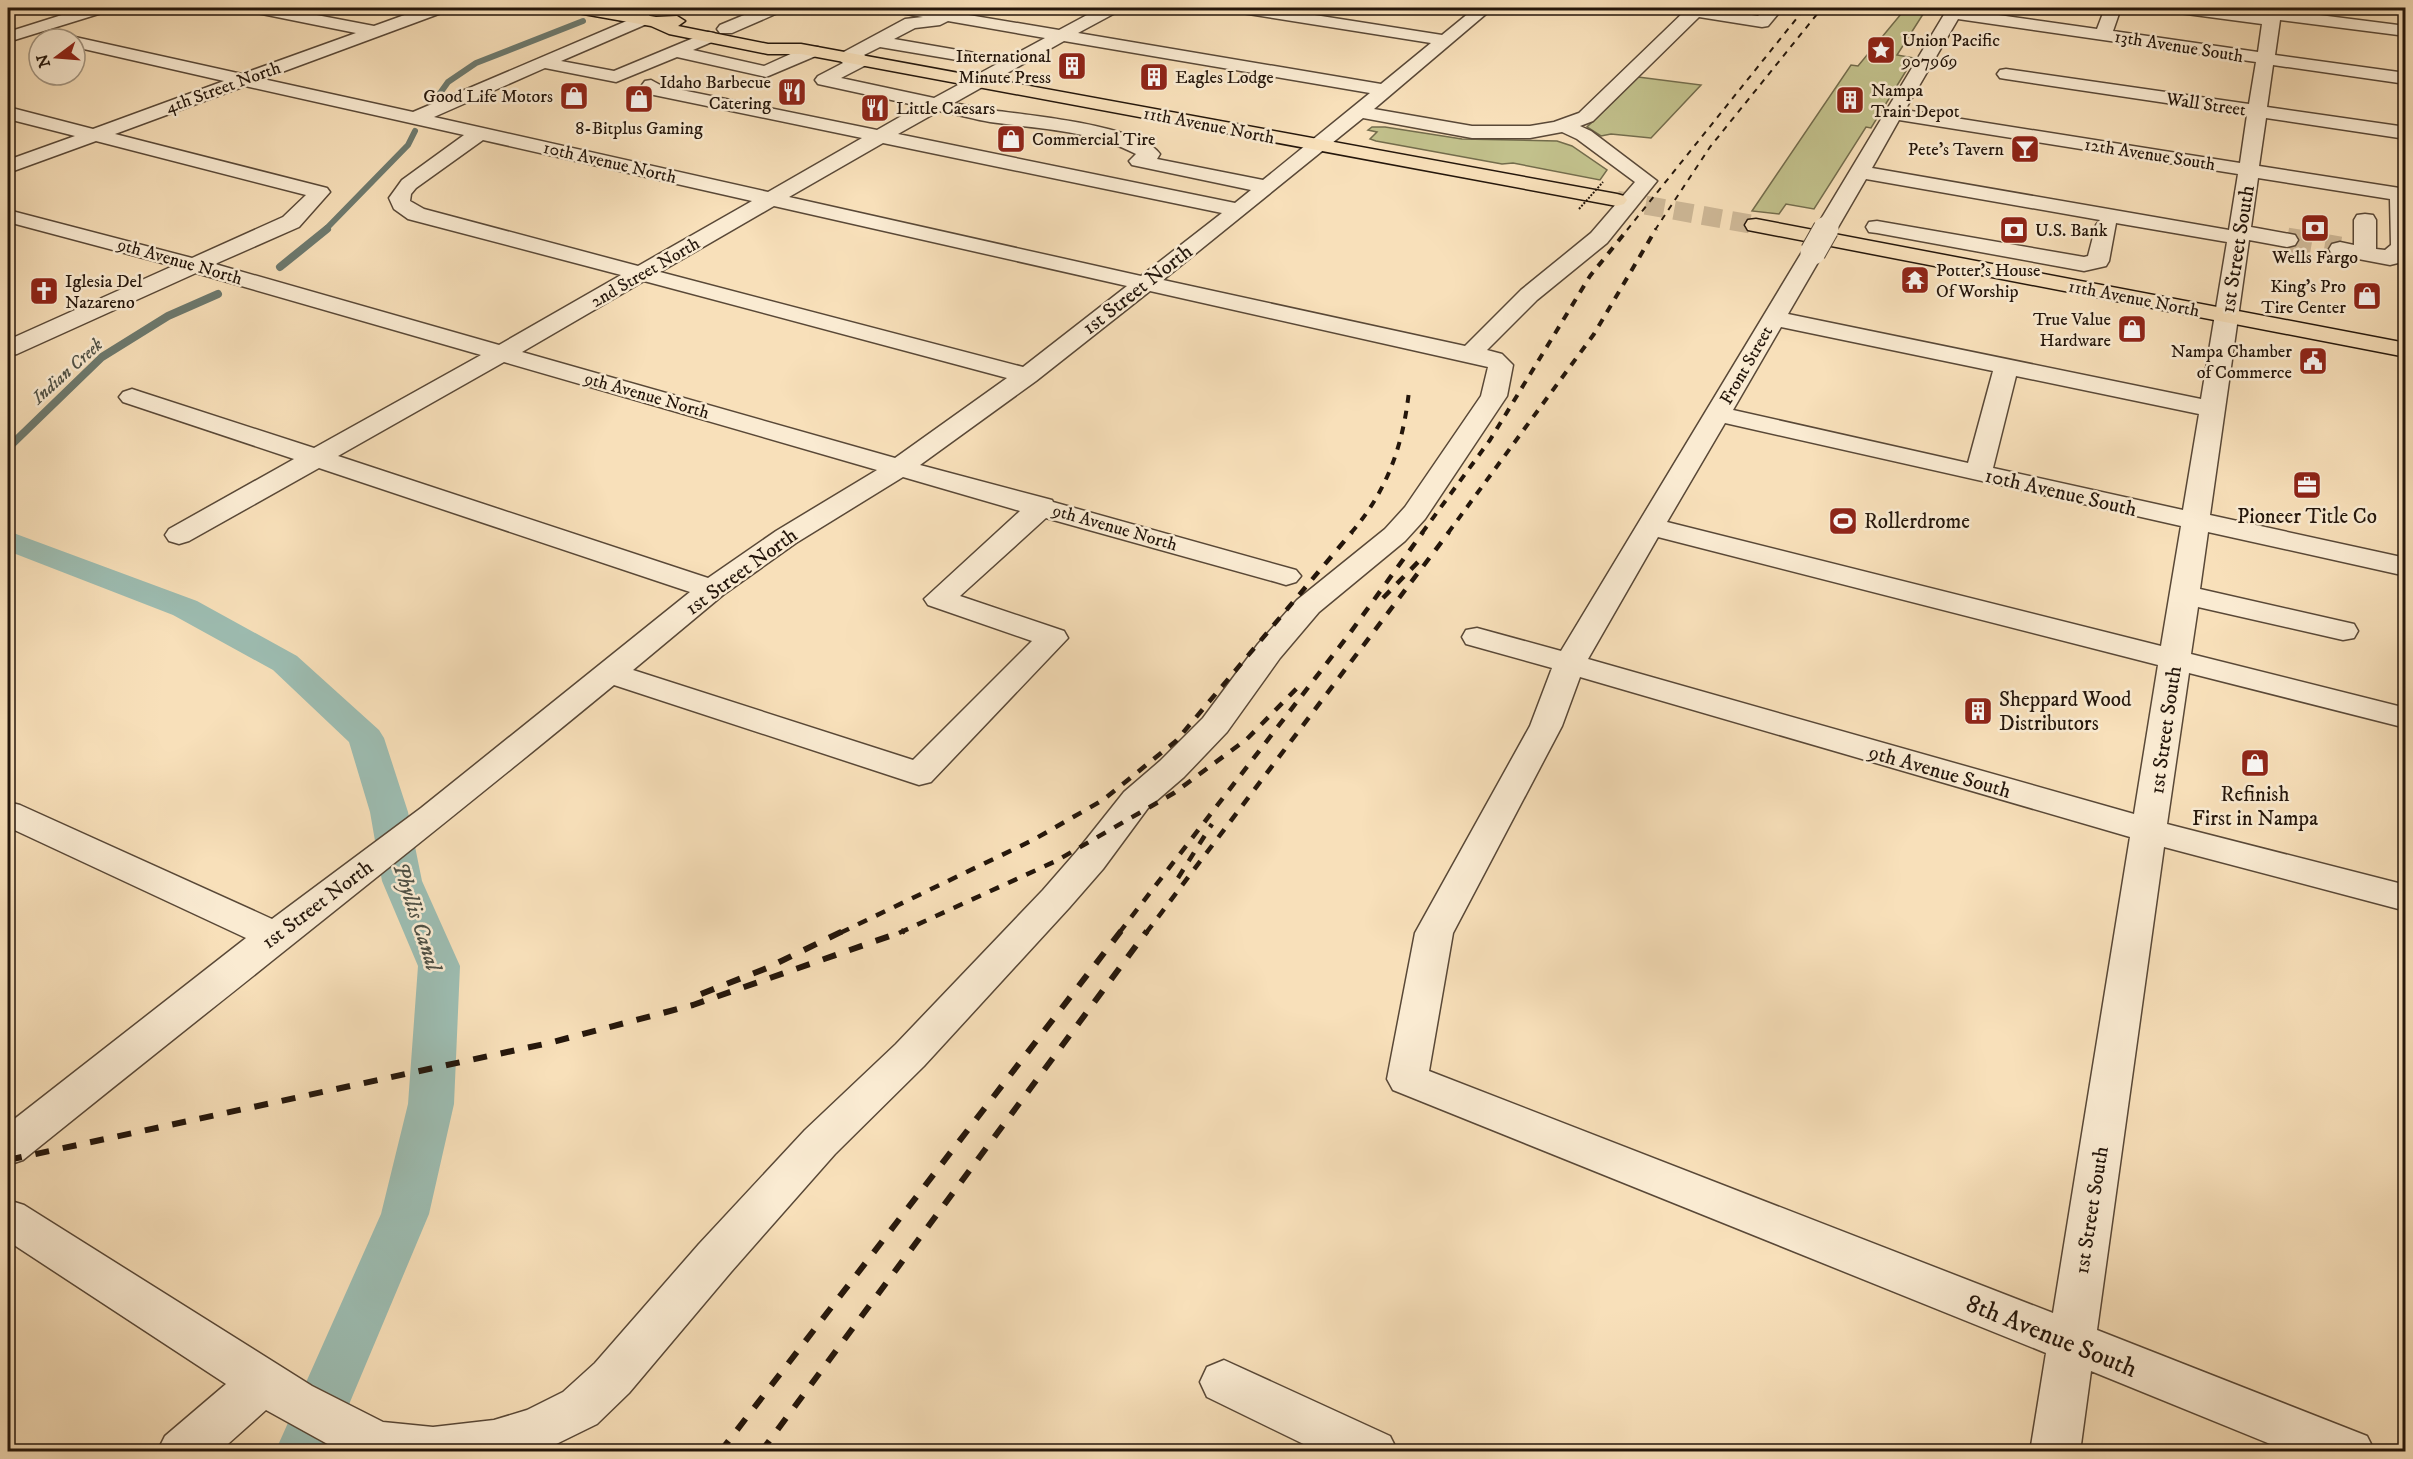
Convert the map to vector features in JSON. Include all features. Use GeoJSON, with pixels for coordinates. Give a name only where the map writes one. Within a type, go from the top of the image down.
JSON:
{"type":"FeatureCollection","features":[{"type":"Feature","properties":{"kind":"main road","name":"11th Avenue North"},"geometry":{"type":"LineString","coordinates":[[578,8],[649,21],[682,21],[792,41],[806,50]]}},
{"type":"Feature","properties":{"kind":"main road","name":"11th Avenue North"},"geometry":{"type":"LineString","coordinates":[[649,21],[669,30],[768,49],[806,50],[1617,200]]}},
{"type":"Feature","properties":{"kind":"main road","name":"11th Avenue North"},"geometry":{"type":"LineString","coordinates":[[1756,225],[2406,350]]}},
{"type":"Feature","properties":{"kind":"street"},"geometry":{"type":"LineString","coordinates":[[8,37],[99,8]]}},
{"type":"Feature","properties":{"kind":"street"},"geometry":{"type":"LineString","coordinates":[[257,8],[374,31]]}},
{"type":"Feature","properties":{"kind":"street","name":"4th Street North"},"geometry":{"type":"LineString","coordinates":[[8,167],[438,8]]}},
{"type":"Feature","properties":{"kind":"street"},"geometry":{"type":"LineString","coordinates":[[726,29],[774,8]]}},
{"type":"Feature","properties":{"kind":"street"},"geometry":{"type":"LineString","coordinates":[[901,8],[1383,90]]}},
{"type":"Feature","properties":{"kind":"street","name":"2nd Street North"},"geometry":{"type":"LineString","coordinates":[[178,535],[503,353],[880,136],[1111,8]]}},
{"type":"Feature","properties":{"kind":"street"},"geometry":{"type":"LineString","coordinates":[[1242,8],[1444,40]]}},
{"type":"Feature","properties":{"kind":"street","name":"1st Street North"},"geometry":{"type":"LineString","coordinates":[[8,1148],[275,936],[433,816],[712,589],[786,537],[899,468],[1027,376],[1268,187],[1485,8]]}},
{"type":"Feature","properties":{"kind":"street"},"geometry":{"type":"LineString","coordinates":[[1358,111],[1470,133],[1531,132],[1566,126],[1586,117],[1696,9],[1762,22],[1775,8]]}},
{"type":"Feature","properties":{"kind":"street"},"geometry":{"type":"LineString","coordinates":[[2103,35],[2113,8]]}},
{"type":"Feature","properties":{"kind":"street"},"geometry":{"type":"LineString","coordinates":[[2179,8],[2272,14],[2406,31]]}},
{"type":"Feature","properties":{"kind":"street","name":"13th Avenue South"},"geometry":{"type":"LineString","coordinates":[[1954,10],[2103,35],[2406,79]]}},
{"type":"Feature","properties":{"kind":"street","name":"Front Street"},"geometry":{"type":"LineString","coordinates":[[1546,726],[1569,664],[1895,114],[1954,10]]}},
{"type":"Feature","properties":{"kind":"street","name":"1st Street South"},"geometry":{"type":"LineString","coordinates":[[2055,1452],[2272,14]]}},
{"type":"Feature","properties":{"kind":"street"},"geometry":{"type":"LineString","coordinates":[[952,16],[945,20],[911,23],[876,42],[824,80],[989,116],[1016,118],[1089,132],[1137,145],[1150,154],[1139,161]]}},
{"type":"Feature","properties":{"kind":"street"},"geometry":{"type":"LineString","coordinates":[[416,118],[543,63],[649,21]]}},
{"type":"Feature","properties":{"kind":"street"},"geometry":{"type":"LineString","coordinates":[[8,27],[25,31]]}},
{"type":"Feature","properties":{"kind":"street"},"geometry":{"type":"LineString","coordinates":[[616,77],[708,37]]}},
{"type":"Feature","properties":{"kind":"street"},"geometry":{"type":"LineString","coordinates":[[876,42],[969,57]]}},
{"type":"Feature","properties":{"kind":"street","name":"10th Avenue North"},"geometry":{"type":"LineString","coordinates":[[87,45],[1144,283],[1493,359],[1501,365],[1494,396],[1415,513],[1395,535],[1308,606],[1269,651],[1215,725],[1172,770],[1136,800],[1090,860],[1056,899],[910,1055],[820,1142],[715,1258],[612,1378],[580,1408],[537,1430],[494,1443],[433,1450],[378,1445],[298,1403]]}},
{"type":"Feature","properties":{"kind":"street"},"geometry":{"type":"LineString","coordinates":[[674,51],[766,72],[806,50]]}},
{"type":"Feature","properties":{"kind":"street"},"geometry":{"type":"LineString","coordinates":[[651,85],[710,59]]}},
{"type":"Feature","properties":{"kind":"street"},"geometry":{"type":"LineString","coordinates":[[543,63],[651,85],[656,90],[1239,210]]}},
{"type":"Feature","properties":{"kind":"street","name":"Wall Street"},"geometry":{"type":"LineString","coordinates":[[2006,74],[2406,133]]}},
{"type":"Feature","properties":{"kind":"street"},"geometry":{"type":"LineString","coordinates":[[1089,132],[1121,108]]}},
{"type":"Feature","properties":{"kind":"street"},"geometry":{"type":"LineString","coordinates":[[8,112],[320,192],[291,222],[8,349]]}},
{"type":"Feature","properties":{"kind":"street","name":"12th Avenue South"},"geometry":{"type":"LineString","coordinates":[[1895,114],[2403,194]]}},
{"type":"Feature","properties":{"kind":"street"},"geometry":{"type":"LineString","coordinates":[[1470,354],[1529,295],[1599,238],[1647,180],[1584,135],[1566,126]]}},
{"type":"Feature","properties":{"kind":"street"},"geometry":{"type":"LineString","coordinates":[[481,132],[409,184],[399,194],[399,201],[403,208],[416,214],[1027,376]]}},
{"type":"Feature","properties":{"kind":"street"},"geometry":{"type":"LineString","coordinates":[[1060,173],[1084,158]]}},
{"type":"Feature","properties":{"kind":"street"},"geometry":{"type":"LineString","coordinates":[[1117,160],[1139,161],[1268,187]]}},
{"type":"Feature","properties":{"kind":"street"},"geometry":{"type":"LineString","coordinates":[[1860,172],[2239,239]]}},
{"type":"Feature","properties":{"kind":"street"},"geometry":{"type":"LineString","coordinates":[[1897,187],[1957,217],[2084,264],[2098,261],[2107,225]]}},
{"type":"Feature","properties":{"kind":"street"},"geometry":{"type":"LineString","coordinates":[[2365,189],[2365,254]]}},
{"type":"Feature","properties":{"kind":"street"},"geometry":{"type":"LineString","coordinates":[[2340,249],[2398,264],[2402,246],[2403,194]]}},
{"type":"Feature","properties":{"kind":"street","name":"9th Avenue North"},"geometry":{"type":"LineString","coordinates":[[8,216],[194,265],[899,468],[1042,506],[1286,576]]}},
{"type":"Feature","properties":{"kind":"street"},"geometry":{"type":"LineString","coordinates":[[1877,227],[1957,217],[2107,225],[2239,239],[2287,240]]}},
{"type":"Feature","properties":{"kind":"street"},"geometry":{"type":"LineString","coordinates":[[1773,318],[2213,409]]}},
{"type":"Feature","properties":{"kind":"street"},"geometry":{"type":"LineString","coordinates":[[1978,473],[1987,447],[2006,367]]}},
{"type":"Feature","properties":{"kind":"street"},"geometry":{"type":"LineString","coordinates":[[132,397],[712,589]]}},
{"type":"Feature","properties":{"kind":"street","name":"10th Avenue South"},"geometry":{"type":"LineString","coordinates":[[1718,414],[2406,567]]}},
{"type":"Feature","properties":{"kind":"street"},"geometry":{"type":"LineString","coordinates":[[608,672],[919,774],[1053,638],[939,599],[1042,506]]}},
{"type":"Feature","properties":{"kind":"street"},"geometry":{"type":"LineString","coordinates":[[1651,527],[2406,718]]}},
{"type":"Feature","properties":{"kind":"street"},"geometry":{"type":"LineString","coordinates":[[2185,595],[2343,631]]}},
{"type":"Feature","properties":{"kind":"street","name":"9th Avenue South"},"geometry":{"type":"LineString","coordinates":[[1477,636],[2150,831],[2406,898]]}},
{"type":"Feature","properties":{"kind":"street","name":"8th Avenue South"},"geometry":{"type":"LineString","coordinates":[[1546,726],[1434,933],[1407,1079],[2350,1452]]}},
{"type":"Feature","properties":{"kind":"street"},"geometry":{"type":"LineString","coordinates":[[8,813],[275,936]]}},
{"type":"Feature","properties":{"kind":"street"},"geometry":{"type":"LineString","coordinates":[[8,1218],[298,1403]]}},
{"type":"Feature","properties":{"kind":"street"},"geometry":{"type":"LineString","coordinates":[[1224,1382],[1373,1452]]}},
{"type":"Feature","properties":{"kind":"street"},"geometry":{"type":"LineString","coordinates":[[182,1452],[298,1403]]}},
{"type":"Feature","properties":{"kind":"path"},"geometry":{"type":"LineString","coordinates":[[1579,209],[1603,182]]}},
{"type":"Feature","properties":{"kind":"shaded area"},"geometry":{"type":"Polygon","coordinates":[[[1906,8],[1927,8],[1897,55],[1914,58],[1871,128],[1866,127],[1814,209],[1786,204],[1779,214],[1752,211],[1851,65],[1858,66],[1906,8]]]}},
{"type":"Feature","properties":{"kind":"shaded area"},"geometry":{"type":"Polygon","coordinates":[[[1638,77],[1701,85],[1651,138],[1611,134],[1601,136],[1587,127],[1638,77]]]}},
{"type":"Feature","properties":{"kind":"shaded area"},"geometry":{"type":"Polygon","coordinates":[[[1372,127],[1462,139],[1557,141],[1572,146],[1607,170],[1600,180],[1513,163],[1502,164],[1376,141],[1370,139],[1377,132],[1368,130],[1372,127]]]}},
{"type":"Feature","properties":{"kind":"waterway","name":"Indian Creek"},"geometry":{"type":"LineString","coordinates":[[428,110],[448,82],[476,63],[583,21]]}},
{"type":"Feature","properties":{"kind":"waterway","name":"Indian Creek"},"geometry":{"type":"LineString","coordinates":[[325,230],[408,145],[415,131]]}},
{"type":"Feature","properties":{"kind":"waterway","name":"Indian Creek"},"geometry":{"type":"LineString","coordinates":[[280,267],[327,229]]}},
{"type":"Feature","properties":{"kind":"waterway","name":"Indian Creek"},"geometry":{"type":"LineString","coordinates":[[8,448],[102,357],[168,316],[218,294]]}},
{"type":"Feature","properties":{"kind":"waterway","name":"Phyllis Canal"},"geometry":{"type":"LineString","coordinates":[[8,540],[185,608],[285,663],[366,738],[389,812],[402,881],[439,966],[431,1104],[405,1214],[302,1452]]}},
{"type":"Feature","properties":{"kind":"tunnel"},"geometry":{"type":"LineString","coordinates":[[1617,200],[1756,225]]}},
{"type":"Feature","properties":{"kind":"tunnel"},"geometry":{"type":"LineString","coordinates":[[2287,240],[2340,249]]}},
{"type":"Feature","properties":{"kind":"railway"},"geometry":{"type":"LineString","coordinates":[[1627,230],[1805,8]]}},
{"type":"Feature","properties":{"kind":"railway"},"geometry":{"type":"LineString","coordinates":[[1655,230],[1710,147],[1822,8]]}},
{"type":"Feature","properties":{"kind":"railway"},"geometry":{"type":"LineString","coordinates":[[1422,533],[1490,440],[1590,276],[1628,229]]}},
{"type":"Feature","properties":{"kind":"railway"},"geometry":{"type":"LineString","coordinates":[[1448,533],[1594,334],[1656,229]]}},
{"type":"Feature","properties":{"kind":"railway"},"geometry":{"type":"LineString","coordinates":[[1351,533],[1374,501],[1391,467],[1398,449],[1409,391]]}},
{"type":"Feature","properties":{"kind":"railway"},"geometry":{"type":"LineString","coordinates":[[840,933],[1033,840],[1103,800],[1176,741],[1352,532]]}},
{"type":"Feature","properties":{"kind":"railway"},"geometry":{"type":"LineString","coordinates":[[1119,933],[1350,633],[1423,532]]}},
{"type":"Feature","properties":{"kind":"railway"},"geometry":{"type":"LineString","coordinates":[[1146,933],[1449,532]]}},
{"type":"Feature","properties":{"kind":"railway"},"geometry":{"type":"LineString","coordinates":[[1383,598],[1419,561]]}},
{"type":"Feature","properties":{"kind":"railway"},"geometry":{"type":"LineString","coordinates":[[901,932],[1056,861],[1174,793],[1247,739],[1302,683]]}},
{"type":"Feature","properties":{"kind":"railway"},"geometry":{"type":"LineString","coordinates":[[1178,878],[1212,824]]}},
{"type":"Feature","properties":{"kind":"railway"},"geometry":{"type":"LineString","coordinates":[[701,994],[767,968],[843,931]]}},
{"type":"Feature","properties":{"kind":"railway"},"geometry":{"type":"LineString","coordinates":[[720,1452],[1121,931]]}},
{"type":"Feature","properties":{"kind":"railway"},"geometry":{"type":"LineString","coordinates":[[761,1452],[1147,931]]}},
{"type":"Feature","properties":{"kind":"railway"},"geometry":{"type":"LineString","coordinates":[[8,1160],[549,1043],[693,1005],[901,932]]}},
{"type":"Feature","properties":{"kind":"place","name":"Union Pacific 907969"},"geometry":{"type":"Point","coordinates":[1881,50]}},
{"type":"Feature","properties":{"kind":"place","name":"International Minute Press"},"geometry":{"type":"Point","coordinates":[1072,66]}},
{"type":"Feature","properties":{"kind":"place","name":"Eagles Lodge"},"geometry":{"type":"Point","coordinates":[1154,77]}},
{"type":"Feature","properties":{"kind":"place","name":"Idaho Barbecue Catering"},"geometry":{"type":"Point","coordinates":[792,92]}},
{"type":"Feature","properties":{"kind":"place","name":"Good Life Motors"},"geometry":{"type":"Point","coordinates":[574,96]}},
{"type":"Feature","properties":{"kind":"place","name":"8-Bitplus Gaming"},"geometry":{"type":"Point","coordinates":[639,99]}},
{"type":"Feature","properties":{"kind":"place","name":"Nampa Train Depot"},"geometry":{"type":"Point","coordinates":[1850,100]}},
{"type":"Feature","properties":{"kind":"place","name":"Little Caesars"},"geometry":{"type":"Point","coordinates":[875,108]}},
{"type":"Feature","properties":{"kind":"place","name":"Commercial Tire"},"geometry":{"type":"Point","coordinates":[1011,139]}},
{"type":"Feature","properties":{"kind":"place","name":"Pete's Tavern"},"geometry":{"type":"Point","coordinates":[2025,149]}},
{"type":"Feature","properties":{"kind":"place","name":"Wells Fargo"},"geometry":{"type":"Point","coordinates":[2315,228]}},
{"type":"Feature","properties":{"kind":"place","name":"U.S. Bank"},"geometry":{"type":"Point","coordinates":[2014,230]}},
{"type":"Feature","properties":{"kind":"place","name":"Potter's House Of Worship"},"geometry":{"type":"Point","coordinates":[1915,280]}},
{"type":"Feature","properties":{"kind":"place","name":"Iglesia Del Nazareno"},"geometry":{"type":"Point","coordinates":[44,291]}},
{"type":"Feature","properties":{"kind":"place","name":"King's Pro Tire Center"},"geometry":{"type":"Point","coordinates":[2367,296]}},
{"type":"Feature","properties":{"kind":"place","name":"True Value Hardware"},"geometry":{"type":"Point","coordinates":[2132,329]}},
{"type":"Feature","properties":{"kind":"place","name":"Nampa Chamber of Commerce"},"geometry":{"type":"Point","coordinates":[2313,361]}},
{"type":"Feature","properties":{"kind":"place","name":"Pioneer Title Co"},"geometry":{"type":"Point","coordinates":[2307,485]}},
{"type":"Feature","properties":{"kind":"place","name":"Rollerdrome"},"geometry":{"type":"Point","coordinates":[1843,521]}},
{"type":"Feature","properties":{"kind":"place","name":"Sheppard Wood Distributors"},"geometry":{"type":"Point","coordinates":[1978,711]}},
{"type":"Feature","properties":{"kind":"place","name":"Refinish First in Nampa"},"geometry":{"type":"Point","coordinates":[2255,763]}}]}
